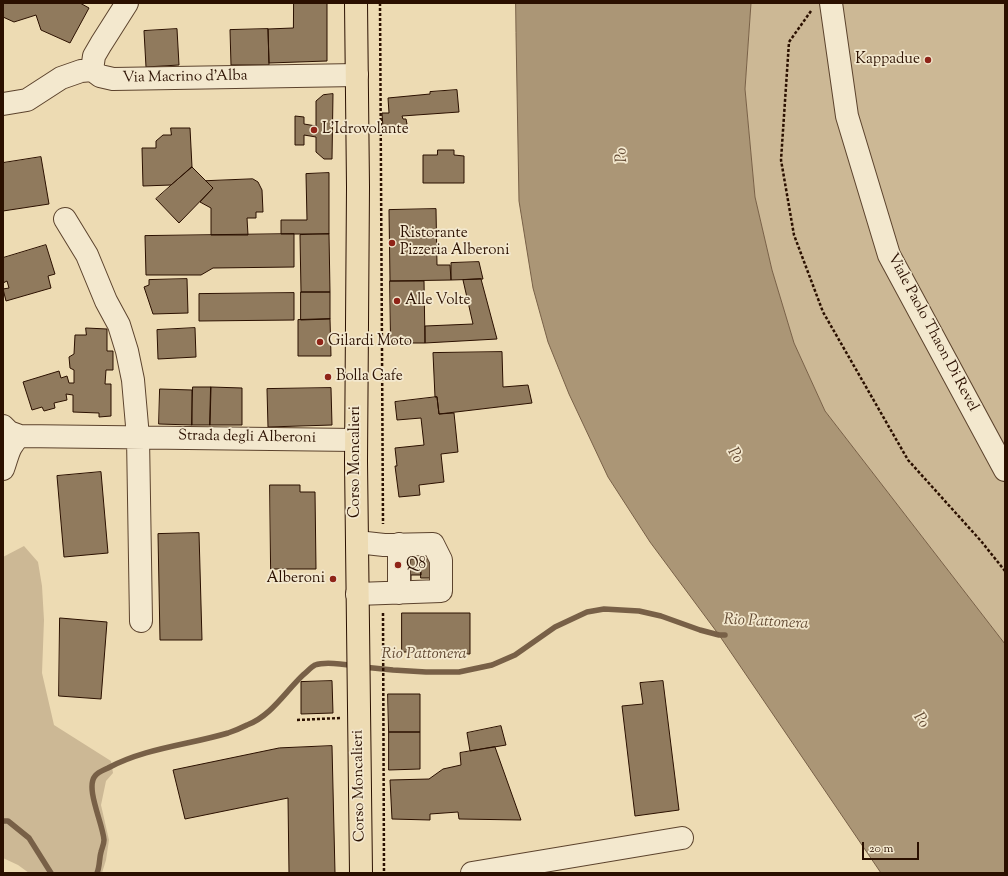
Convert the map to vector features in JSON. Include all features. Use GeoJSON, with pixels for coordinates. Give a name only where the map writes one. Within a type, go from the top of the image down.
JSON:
{"type":"FeatureCollection","features":[{"type":"Feature","properties":{"kind":"main road","name":"Corso Moncalieri"},"geometry":{"type":"LineString","coordinates":[[356,3],[358,195],[356,440],[361,873]]}},
{"type":"Feature","properties":{"kind":"street"},"geometry":{"type":"LineString","coordinates":[[3,104],[27,100],[61,78],[81,71],[92,70],[94,56],[127,3]]}},
{"type":"Feature","properties":{"kind":"street","name":"Viale Paolo Thaon Di Revel"},"geometry":{"type":"LineString","coordinates":[[822,6],[847,116],[889,255],[1005,470]]}},
{"type":"Feature","properties":{"kind":"street","name":"Via Macrino d'Alba"},"geometry":{"type":"LineString","coordinates":[[92,70],[100,76],[113,79],[357,76]]}},
{"type":"Feature","properties":{"kind":"street"},"geometry":{"type":"LineString","coordinates":[[65,219],[87,255],[106,301],[119,325],[127,351],[133,380],[138,437],[141,621]]}},
{"type":"Feature","properties":{"kind":"street","name":"Strada degli Alberoni"},"geometry":{"type":"LineString","coordinates":[[3,469],[13,442],[11,431],[138,437],[356,440]]}},
{"type":"Feature","properties":{"kind":"street"},"geometry":{"type":"LineString","coordinates":[[357,542],[433,544],[441,560],[441,591],[357,594]]}},
{"type":"Feature","properties":{"kind":"street"},"geometry":{"type":"LineString","coordinates":[[391,544],[391,593]]}},
{"type":"Feature","properties":{"kind":"street"},"geometry":{"type":"LineString","coordinates":[[472,873],[682,838]]}},
{"type":"Feature","properties":{"kind":"path"},"geometry":{"type":"LineString","coordinates":[[380,3],[391,544]]}},
{"type":"Feature","properties":{"kind":"path"},"geometry":{"type":"LineString","coordinates":[[822,6],[789,42],[781,160],[794,235],[823,312],[908,460],[1005,570]]}},
{"type":"Feature","properties":{"kind":"path"},"geometry":{"type":"LineString","coordinates":[[384,873],[383,642],[391,593]]}},
{"type":"Feature","properties":{"kind":"path"},"geometry":{"type":"LineString","coordinates":[[297,720],[333,718]]}},
{"type":"Feature","properties":{"kind":"shaded area"},"geometry":{"type":"Polygon","coordinates":[[[751,3],[1005,3],[1005,644],[825,411],[794,343],[772,270],[755,197],[745,89],[751,3]]]}},
{"type":"Feature","properties":{"kind":"shaded area"},"geometry":{"type":"Polygon","coordinates":[[[24,546],[38,562],[42,586],[44,620],[42,673],[54,725],[111,761],[113,773],[106,781],[101,805],[109,840],[106,860],[102,873],[29,873],[18,865],[3,858],[3,557],[24,546]]]}},
{"type":"Feature","properties":{"kind":"water","name":"Po"},"geometry":{"type":"Polygon","coordinates":[[[516,3],[751,3],[745,89],[755,197],[772,270],[794,343],[825,411],[1005,644],[1005,873],[881,873],[719,635],[650,542],[608,477],[569,394],[548,342],[533,288],[519,201],[516,3]]]}},
{"type":"Feature","properties":{"kind":"building"},"geometry":{"type":"Polygon","coordinates":[[[3,3],[80,3],[89,8],[70,43],[41,30],[36,15],[14,22],[3,17],[3,3]]]}},
{"type":"Feature","properties":{"kind":"building"},"geometry":{"type":"Polygon","coordinates":[[[294,3],[327,3],[327,61],[269,63],[268,29],[293,28],[294,3]]]}},
{"type":"Feature","properties":{"kind":"building"},"geometry":{"type":"Polygon","coordinates":[[[177,29],[179,65],[146,67],[144,31],[177,29]]]}},
{"type":"Feature","properties":{"kind":"building"},"geometry":{"type":"Polygon","coordinates":[[[268,29],[269,65],[231,65],[230,30],[268,29]]]}},
{"type":"Feature","properties":{"kind":"building"},"geometry":{"type":"Polygon","coordinates":[[[457,90],[459,112],[402,116],[403,119],[406,119],[407,124],[403,127],[383,128],[382,113],[389,113],[388,98],[457,90]]]}},
{"type":"Feature","properties":{"kind":"building","name":"L'Idrovolante"},"geometry":{"type":"Polygon","coordinates":[[[333,94],[332,159],[324,159],[316,152],[316,137],[304,135],[304,145],[295,145],[295,116],[304,117],[304,124],[316,126],[316,101],[323,95],[333,94]]]}},
{"type":"Feature","properties":{"kind":"building"},"geometry":{"type":"Polygon","coordinates":[[[171,128],[190,128],[192,167],[171,185],[143,186],[142,148],[156,148],[156,141],[163,135],[171,135],[171,128]]]}},
{"type":"Feature","properties":{"kind":"building"},"geometry":{"type":"Polygon","coordinates":[[[438,150],[454,150],[454,155],[464,156],[464,183],[423,183],[423,155],[437,155],[438,150]]]}},
{"type":"Feature","properties":{"kind":"building"},"geometry":{"type":"Polygon","coordinates":[[[41,157],[49,204],[3,211],[3,163],[41,157]]]}},
{"type":"Feature","properties":{"kind":"building"},"geometry":{"type":"Polygon","coordinates":[[[192,167],[213,188],[179,223],[156,199],[192,167]]]}},
{"type":"Feature","properties":{"kind":"building"},"geometry":{"type":"Polygon","coordinates":[[[329,173],[329,234],[281,234],[281,220],[307,220],[306,174],[329,173]]]}},
{"type":"Feature","properties":{"kind":"building"},"geometry":{"type":"Polygon","coordinates":[[[253,179],[258,182],[262,190],[263,212],[256,212],[256,218],[247,218],[248,235],[211,235],[211,208],[200,202],[213,188],[206,181],[253,179]]]}},
{"type":"Feature","properties":{"kind":"building"},"geometry":{"type":"Polygon","coordinates":[[[436,209],[437,265],[450,265],[451,280],[390,281],[389,210],[436,209]]]}},
{"type":"Feature","properties":{"kind":"building"},"geometry":{"type":"Polygon","coordinates":[[[294,234],[294,267],[213,268],[201,275],[146,275],[145,236],[294,234]]]}},
{"type":"Feature","properties":{"kind":"building"},"geometry":{"type":"Polygon","coordinates":[[[329,234],[330,292],[301,292],[300,235],[329,234]]]}},
{"type":"Feature","properties":{"kind":"building"},"geometry":{"type":"Polygon","coordinates":[[[46,245],[55,274],[48,276],[51,288],[6,301],[3,289],[9,288],[7,281],[3,283],[3,258],[46,245]]]}},
{"type":"Feature","properties":{"kind":"building"},"geometry":{"type":"Polygon","coordinates":[[[479,262],[483,279],[451,280],[451,263],[479,262]]]}},
{"type":"Feature","properties":{"kind":"building"},"geometry":{"type":"Polygon","coordinates":[[[187,279],[188,313],[153,314],[144,287],[149,285],[149,280],[187,279]]]}},
{"type":"Feature","properties":{"kind":"building"},"geometry":{"type":"Polygon","coordinates":[[[481,279],[497,339],[425,343],[425,326],[473,324],[463,280],[481,279]]]}},
{"type":"Feature","properties":{"kind":"building"},"geometry":{"type":"Polygon","coordinates":[[[390,281],[424,281],[425,343],[391,343],[390,281]]]}},
{"type":"Feature","properties":{"kind":"building"},"geometry":{"type":"Polygon","coordinates":[[[301,292],[330,292],[330,319],[301,320],[301,292]]]}},
{"type":"Feature","properties":{"kind":"building"},"geometry":{"type":"Polygon","coordinates":[[[294,293],[294,320],[199,321],[199,294],[294,293]]]}},
{"type":"Feature","properties":{"kind":"building"},"geometry":{"type":"Polygon","coordinates":[[[330,319],[331,356],[298,356],[298,320],[330,319]]]}},
{"type":"Feature","properties":{"kind":"building"},"geometry":{"type":"Polygon","coordinates":[[[86,328],[107,329],[107,351],[113,351],[113,370],[106,370],[105,384],[111,384],[111,416],[99,417],[99,413],[73,412],[73,395],[66,394],[67,400],[54,403],[55,408],[44,411],[42,407],[32,410],[23,382],[59,371],[61,378],[67,376],[69,383],[74,383],[74,370],[70,368],[69,357],[74,354],[75,335],[86,335],[86,328]]]}},
{"type":"Feature","properties":{"kind":"building"},"geometry":{"type":"Polygon","coordinates":[[[195,328],[196,357],[158,359],[157,330],[195,328]]]}},
{"type":"Feature","properties":{"kind":"building"},"geometry":{"type":"Polygon","coordinates":[[[502,352],[503,387],[528,385],[532,403],[439,414],[437,397],[435,397],[433,353],[502,352]]]}},
{"type":"Feature","properties":{"kind":"building"},"geometry":{"type":"Polygon","coordinates":[[[193,387],[211,387],[210,425],[192,425],[193,387]]]}},
{"type":"Feature","properties":{"kind":"building"},"geometry":{"type":"Polygon","coordinates":[[[211,387],[242,388],[242,425],[210,425],[211,387]]]}},
{"type":"Feature","properties":{"kind":"building"},"geometry":{"type":"Polygon","coordinates":[[[331,388],[332,425],[268,427],[267,389],[331,388]]]}},
{"type":"Feature","properties":{"kind":"building"},"geometry":{"type":"Polygon","coordinates":[[[160,389],[192,390],[192,425],[159,424],[160,389]]]}},
{"type":"Feature","properties":{"kind":"building"},"geometry":{"type":"Polygon","coordinates":[[[437,397],[439,414],[454,413],[458,452],[441,454],[444,482],[419,485],[420,495],[399,497],[395,466],[397,466],[395,448],[424,445],[421,418],[397,420],[395,402],[437,397]]]}},
{"type":"Feature","properties":{"kind":"building"},"geometry":{"type":"Polygon","coordinates":[[[101,472],[108,553],[64,557],[57,476],[101,472]]]}},
{"type":"Feature","properties":{"kind":"building"},"geometry":{"type":"Polygon","coordinates":[[[270,485],[300,485],[300,492],[315,492],[316,569],[271,569],[270,485]]]}},
{"type":"Feature","properties":{"kind":"building"},"geometry":{"type":"Polygon","coordinates":[[[199,533],[202,640],[160,640],[158,534],[199,533]]]}},
{"type":"Feature","properties":{"kind":"building"},"geometry":{"type":"Polygon","coordinates":[[[411,554],[411,559],[421,559],[421,575],[411,575],[411,583],[392,555],[411,554]]]}},
{"type":"Feature","properties":{"kind":"building"},"geometry":{"type":"Polygon","coordinates":[[[421,559],[435,559],[435,578],[421,578],[421,559]]]}},
{"type":"Feature","properties":{"kind":"building"},"geometry":{"type":"Polygon","coordinates":[[[402,613],[470,613],[470,654],[414,654],[414,652],[402,652],[402,613]]]}},
{"type":"Feature","properties":{"kind":"building"},"geometry":{"type":"Polygon","coordinates":[[[60,618],[107,622],[101,699],[59,696],[60,618]]]}},
{"type":"Feature","properties":{"kind":"building"},"geometry":{"type":"Polygon","coordinates":[[[332,681],[333,713],[301,714],[301,682],[332,681]]]}},
{"type":"Feature","properties":{"kind":"building"},"geometry":{"type":"Polygon","coordinates":[[[663,681],[679,810],[635,816],[622,706],[643,704],[640,683],[663,681]]]}},
{"type":"Feature","properties":{"kind":"building"},"geometry":{"type":"Polygon","coordinates":[[[388,694],[420,694],[420,732],[389,732],[388,694]]]}},
{"type":"Feature","properties":{"kind":"building"},"geometry":{"type":"Polygon","coordinates":[[[501,726],[506,745],[470,751],[467,733],[501,726]]]}},
{"type":"Feature","properties":{"kind":"building"},"geometry":{"type":"Polygon","coordinates":[[[389,732],[420,732],[420,769],[389,770],[389,732]]]}},
{"type":"Feature","properties":{"kind":"building"},"geometry":{"type":"Polygon","coordinates":[[[332,746],[335,873],[289,873],[288,798],[185,819],[173,770],[279,748],[332,746]]]}},
{"type":"Feature","properties":{"kind":"building"},"geometry":{"type":"Polygon","coordinates":[[[495,747],[521,820],[459,819],[458,812],[430,814],[430,820],[392,819],[390,780],[429,779],[443,769],[461,765],[460,753],[495,747]]]}},
{"type":"Feature","properties":{"kind":"waterway","name":"Rio Pattonera"},"geometry":{"type":"LineString","coordinates":[[363,667],[426,672],[459,672],[492,665],[515,655],[555,627],[587,612],[604,609],[639,611],[661,616],[700,630],[725,635]]}},
{"type":"Feature","properties":{"kind":"waterway","name":"Rio Pattonera"},"geometry":{"type":"LineString","coordinates":[[97,873],[104,840],[92,789],[92,782],[98,773],[122,761],[152,751],[228,733],[256,721],[271,710],[296,682],[315,665],[329,663],[354,666]]}},
{"type":"Feature","properties":{"kind":"waterway","name":"Rio Pattonera"},"geometry":{"type":"LineString","coordinates":[[3,821],[8,821],[29,838],[51,873]]}},
{"type":"Feature","properties":{"kind":"place","name":"Kappadue"},"geometry":{"type":"Point","coordinates":[928,60]}},
{"type":"Feature","properties":{"kind":"place","name":"L'Idrovolante"},"geometry":{"type":"Point","coordinates":[314,130]}},
{"type":"Feature","properties":{"kind":"place","name":"Ristorante Pizzeria Alberoni"},"geometry":{"type":"Point","coordinates":[392,243]}},
{"type":"Feature","properties":{"kind":"place","name":"Alle Volte"},"geometry":{"type":"Point","coordinates":[397,301]}},
{"type":"Feature","properties":{"kind":"place","name":"Gilardi Moto"},"geometry":{"type":"Point","coordinates":[320,342]}},
{"type":"Feature","properties":{"kind":"place","name":"Bolla Cafe"},"geometry":{"type":"Point","coordinates":[328,377]}},
{"type":"Feature","properties":{"kind":"place","name":"Q8"},"geometry":{"type":"Point","coordinates":[398,565]}},
{"type":"Feature","properties":{"kind":"place","name":"Alberoni"},"geometry":{"type":"Point","coordinates":[333,579]}}]}
